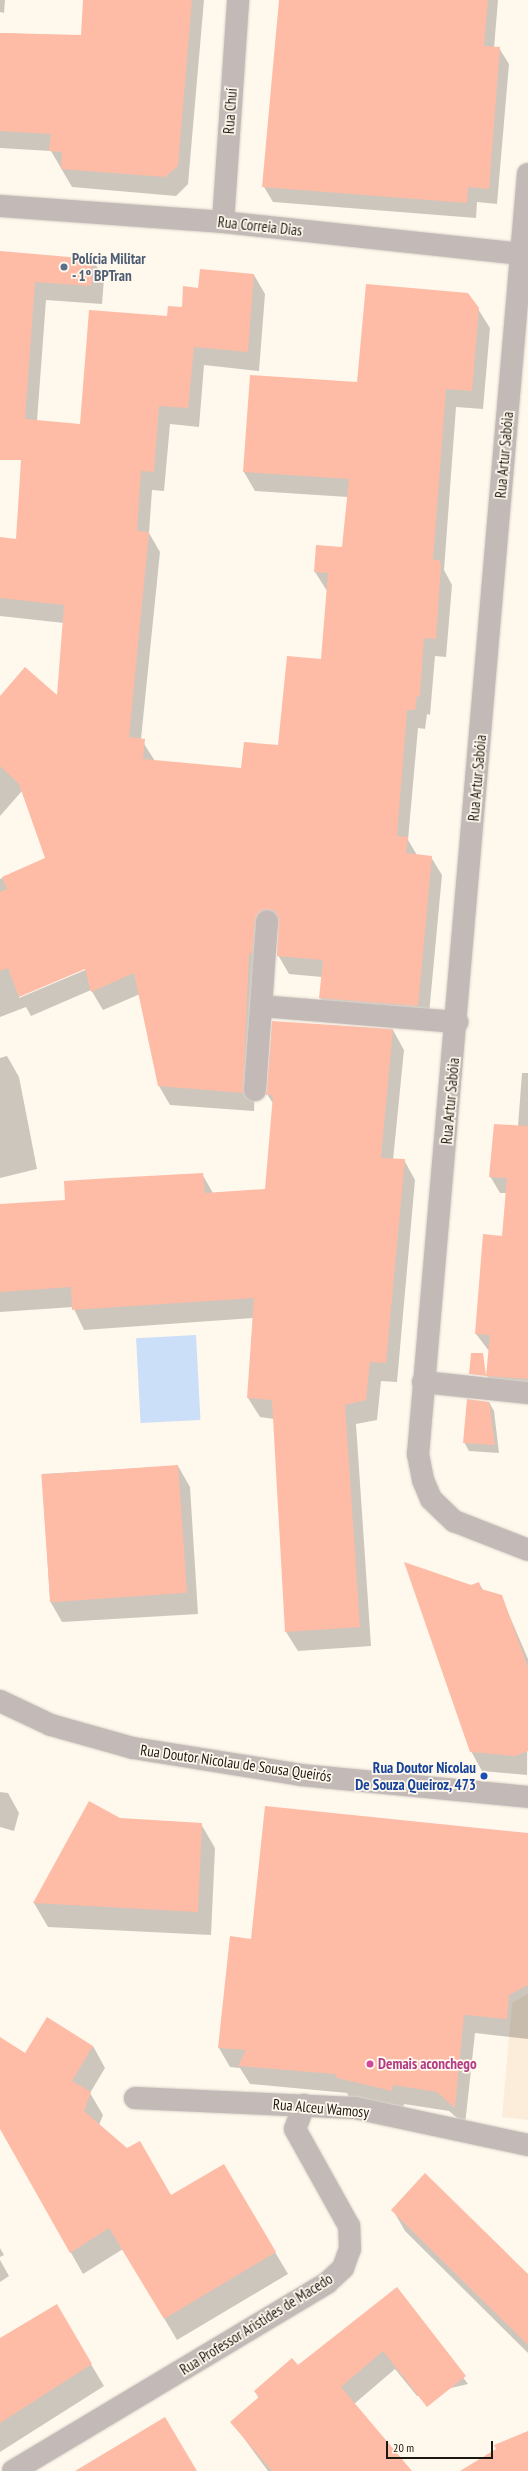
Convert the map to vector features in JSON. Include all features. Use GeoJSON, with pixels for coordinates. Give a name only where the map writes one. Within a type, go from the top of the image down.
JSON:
{"type":"FeatureCollection","features":[{"type":"Feature","properties":{"kind":"street","name":"Rua Chuí"},"geometry":{"type":"LineString","coordinates":[[223,222],[238,0]]}},
{"type":"Feature","properties":{"kind":"street","name":"Rua Artur Sabóia"},"geometry":{"type":"LineString","coordinates":[[528,174],[520,254],[458,1022],[423,1382],[418,1454],[422,1480],[431,1499],[454,1521],[528,1550]]}},
{"type":"Feature","properties":{"kind":"street","name":"Rua Correia Dias"},"geometry":{"type":"LineString","coordinates":[[0,206],[223,222],[520,254]]}},
{"type":"Feature","properties":{"kind":"street"},"geometry":{"type":"LineString","coordinates":[[255,1090],[268,921]]}},
{"type":"Feature","properties":{"kind":"street"},"geometry":{"type":"LineString","coordinates":[[261,1006],[458,1022]]}},
{"type":"Feature","properties":{"kind":"street"},"geometry":{"type":"LineString","coordinates":[[423,1382],[528,1393]]}},
{"type":"Feature","properties":{"kind":"street","name":"Rua Doutor Nicolau de Sousa Queirós"},"geometry":{"type":"LineString","coordinates":[[0,1701],[51,1725],[133,1748],[301,1775],[528,1797]]}},
{"type":"Feature","properties":{"kind":"street","name":"Rua Alceu Wamosy"},"geometry":{"type":"LineString","coordinates":[[135,2098],[355,2108],[528,2144]]}},
{"type":"Feature","properties":{"kind":"street","name":"Rua Professor Aristides de Macedo"},"geometry":{"type":"LineString","coordinates":[[13,2471],[327,2283],[343,2268],[350,2249],[349,2226],[295,2129],[304,2105]]}},
{"type":"Feature","properties":{"kind":"shaded area"},"geometry":{"type":"Polygon","coordinates":[[[528,1994],[528,2120],[502,2117],[512,2003],[528,1994]]]}},
{"type":"Feature","properties":{"kind":"water"},"geometry":{"type":"Polygon","coordinates":[[[196,1335],[200,1420],[141,1423],[136,1338],[196,1335]]]}},
{"type":"Feature","properties":{"kind":"building"},"geometry":{"type":"Polygon","coordinates":[[[83,0],[192,0],[178,166],[165,177],[61,169],[62,152],[49,151],[51,134],[0,131],[0,33],[81,35],[83,0]]]}},
{"type":"Feature","properties":{"kind":"building"},"geometry":{"type":"Polygon","coordinates":[[[279,0],[488,0],[484,46],[500,47],[489,189],[468,187],[467,203],[262,187],[279,0]]]}},
{"type":"Feature","properties":{"kind":"building"},"geometry":{"type":"Polygon","coordinates":[[[0,251],[93,259],[91,286],[35,282],[25,419],[80,424],[89,310],[167,316],[168,306],[182,307],[183,286],[198,288],[200,269],[254,274],[248,352],[194,347],[188,408],[159,406],[154,472],[141,471],[137,531],[149,532],[129,737],[145,739],[143,759],[241,768],[244,742],[278,745],[287,656],[321,659],[328,573],[314,572],[316,545],[342,547],[349,479],[243,472],[250,375],[357,382],[366,284],[468,293],[479,308],[472,391],[446,389],[433,560],[439,560],[441,565],[436,639],[424,638],[420,696],[417,696],[415,710],[407,710],[397,836],[408,837],[406,853],[432,856],[418,1006],[319,998],[323,960],[277,956],[278,916],[274,910],[261,910],[255,920],[252,954],[249,953],[243,1093],[158,1086],[134,973],[91,992],[85,969],[19,997],[8,968],[0,971],[0,892],[7,889],[2,877],[45,858],[19,784],[0,766],[0,696],[25,667],[57,695],[64,605],[0,598],[0,537],[16,539],[21,460],[0,460],[0,251]]]}},
{"type":"Feature","properties":{"kind":"building"},"geometry":{"type":"Polygon","coordinates":[[[272,1021],[393,1029],[381,1158],[405,1159],[386,1363],[370,1362],[366,1400],[345,1405],[360,1627],[285,1632],[272,1400],[247,1398],[254,1298],[72,1310],[71,1287],[0,1292],[0,1204],[65,1200],[64,1181],[111,1178],[203,1173],[205,1193],[265,1189],[273,1095],[266,1095],[272,1021]]]}},
{"type":"Feature","properties":{"kind":"building"},"geometry":{"type":"Polygon","coordinates":[[[494,1124],[528,1126],[528,1379],[486,1376],[490,1335],[475,1334],[483,1234],[502,1236],[507,1178],[489,1177],[494,1124]]]}},
{"type":"Feature","properties":{"kind":"building"},"geometry":{"type":"Polygon","coordinates":[[[471,1353],[483,1353],[486,1376],[469,1374],[471,1353]]]}},
{"type":"Feature","properties":{"kind":"building"},"geometry":{"type":"Polygon","coordinates":[[[467,1399],[489,1402],[495,1445],[463,1443],[467,1399]]]}},
{"type":"Feature","properties":{"kind":"building"},"geometry":{"type":"Polygon","coordinates":[[[178,1465],[187,1593],[50,1602],[41,1475],[178,1465]]]}},
{"type":"Feature","properties":{"kind":"building"},"geometry":{"type":"Polygon","coordinates":[[[404,1562],[471,1585],[479,1582],[481,1589],[502,1595],[528,1668],[528,1751],[515,1756],[470,1752],[404,1562]]]}},
{"type":"Feature","properties":{"kind":"building"},"geometry":{"type":"Polygon","coordinates":[[[89,1801],[120,1818],[202,1823],[198,1912],[33,1903],[89,1801]]]}},
{"type":"Feature","properties":{"kind":"building"},"geometry":{"type":"Polygon","coordinates":[[[265,1806],[528,1833],[528,1985],[509,1995],[507,2019],[464,2015],[455,2108],[437,2092],[393,2085],[392,2091],[337,2078],[335,2074],[238,2066],[246,2050],[218,2048],[230,1936],[251,1939],[265,1806]]]}},
{"type":"Feature","properties":{"kind":"building"},"geometry":{"type":"Polygon","coordinates":[[[47,2017],[93,2046],[72,2081],[91,2092],[84,2111],[127,2148],[140,2141],[171,2195],[224,2164],[276,2252],[164,2319],[109,2228],[70,2253],[0,2129],[0,2037],[25,2053],[47,2017]]]}},
{"type":"Feature","properties":{"kind":"building"},"geometry":{"type":"Polygon","coordinates":[[[425,2173],[528,2274],[528,2345],[391,2210],[425,2173]]]}},
{"type":"Feature","properties":{"kind":"building"},"geometry":{"type":"Polygon","coordinates":[[[397,2287],[466,2376],[427,2407],[383,2351],[341,2387],[412,2471],[272,2471],[230,2422],[259,2397],[254,2391],[292,2358],[298,2365],[397,2287]]]}},
{"type":"Feature","properties":{"kind":"building"},"geometry":{"type":"Polygon","coordinates":[[[57,2304],[92,2364],[0,2423],[0,2338],[57,2304]]]}},
{"type":"Feature","properties":{"kind":"building"},"geometry":{"type":"Polygon","coordinates":[[[165,2417],[197,2471],[75,2471],[165,2417]]]}},
{"type":"Feature","properties":{"kind":"building"},"geometry":{"type":"Polygon","coordinates":[[[528,2431],[528,2471],[460,2471],[496,2449],[494,2445],[528,2431]]]}},
{"type":"Feature","properties":{"kind":"place","name":"Polícia Militar - 1º BPTran"},"geometry":{"type":"Point","coordinates":[64,267]}},
{"type":"Feature","properties":{"kind":"place","name":"Rua Doutor Nicolau De Souza Queiroz, 473"},"geometry":{"type":"Point","coordinates":[484,1776]}},
{"type":"Feature","properties":{"kind":"place","name":"Demais aconchego"},"geometry":{"type":"Point","coordinates":[370,2064]}}]}
